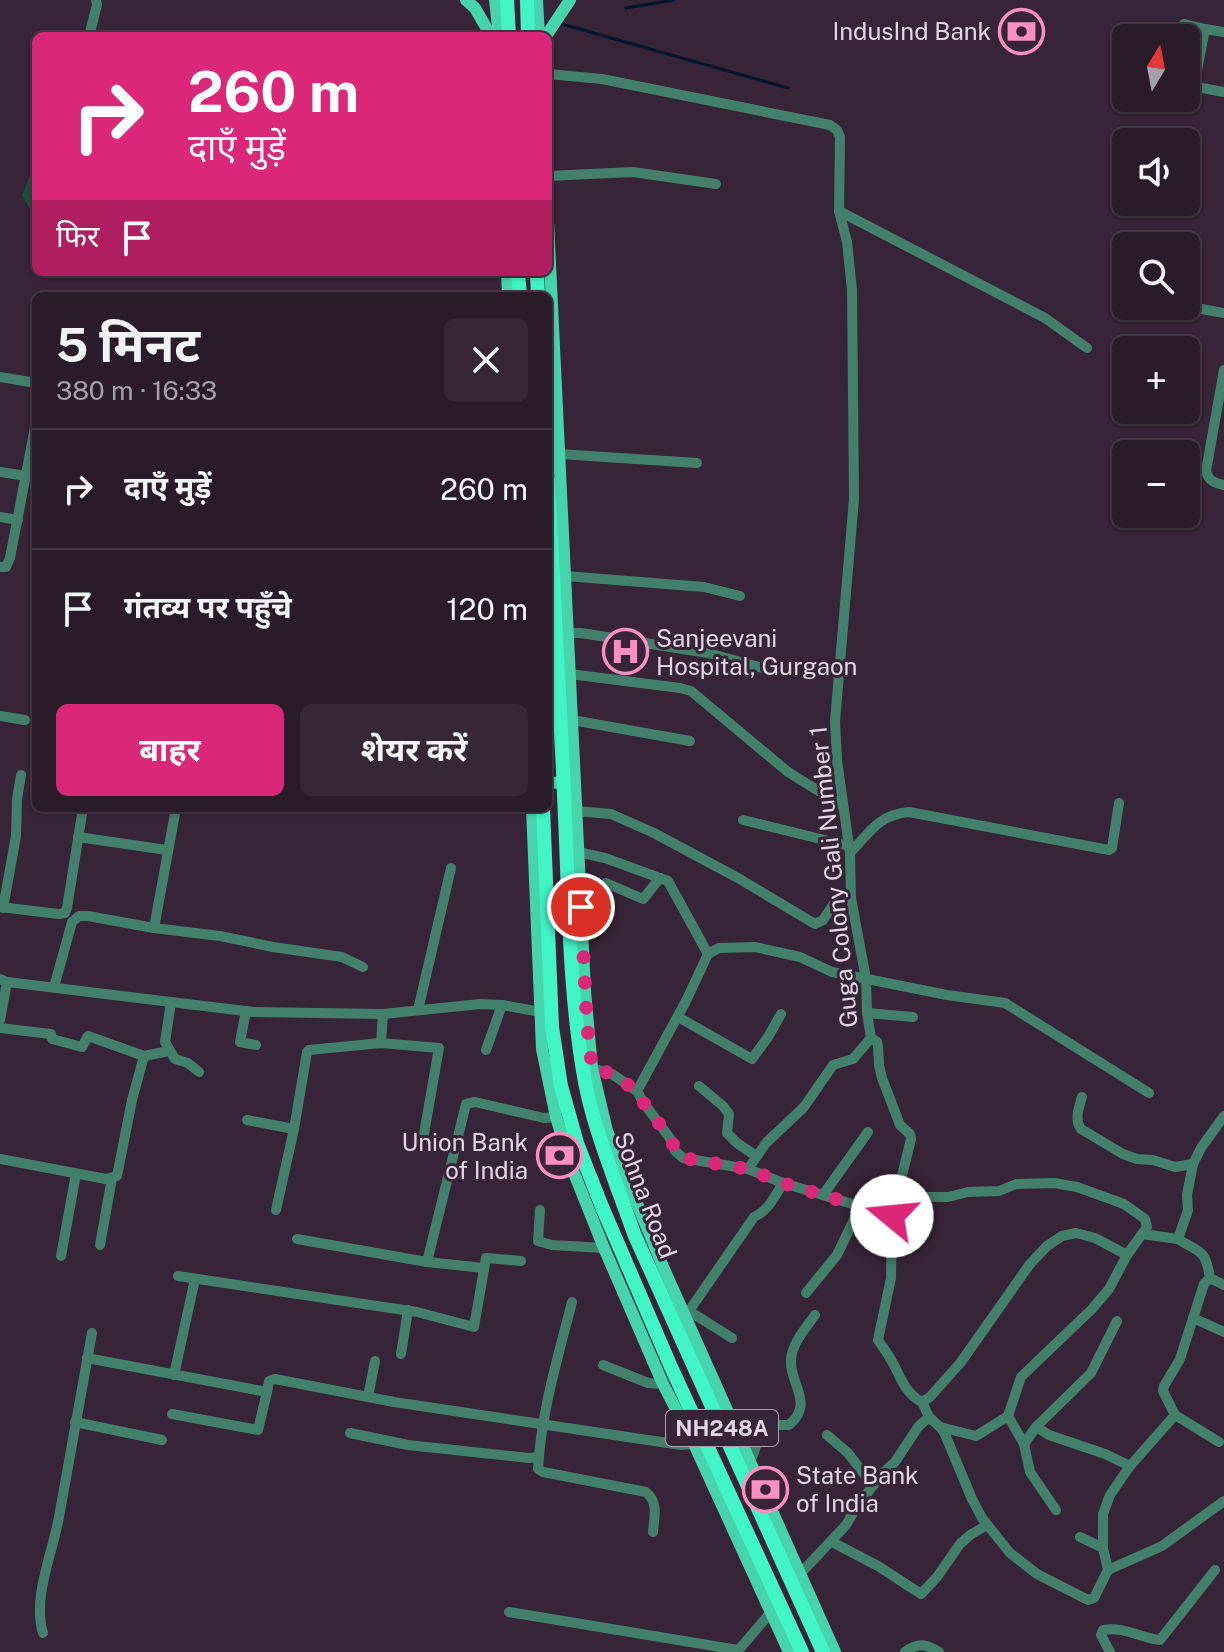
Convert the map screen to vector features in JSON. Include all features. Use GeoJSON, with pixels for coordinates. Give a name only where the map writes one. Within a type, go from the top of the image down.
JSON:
{"type":"FeatureCollection","features":[{"type":"Feature","properties":{"kind":"highway"},"geometry":{"type":"LineString","coordinates":[[507,0],[509,32]]}},
{"type":"Feature","properties":{"kind":"highway"},"geometry":{"type":"LineString","coordinates":[[527,0],[528,32]]}},
{"type":"Feature","properties":{"kind":"highway","name":"Sohna Road"},"geometry":{"type":"LineString","coordinates":[[552,558],[575,1018],[585,1084],[598,1134],[624,1194],[635,1236],[823,1652]]}},
{"type":"Feature","properties":{"kind":"highway","name":"Sohna Road"},"geometry":{"type":"LineString","coordinates":[[543,812],[554,1042],[561,1086],[577,1143],[671,1367],[802,1652]]}},
{"type":"Feature","properties":{"kind":"main road"},"geometry":{"type":"LineString","coordinates":[[466,0],[475,8],[489,32]]}},
{"type":"Feature","properties":{"kind":"main road"},"geometry":{"type":"LineString","coordinates":[[495,0],[499,32]]}},
{"type":"Feature","properties":{"kind":"main road"},"geometry":{"type":"LineString","coordinates":[[537,0],[539,32]]}},
{"type":"Feature","properties":{"kind":"main road"},"geometry":{"type":"LineString","coordinates":[[549,32],[570,0]]}},
{"type":"Feature","properties":{"kind":"main road"},"geometry":{"type":"LineString","coordinates":[[552,372],[559,454],[586,1013],[592,1068],[624,1194],[686,1312],[835,1652]]}},
{"type":"Feature","properties":{"kind":"main road"},"geometry":{"type":"LineString","coordinates":[[552,783],[575,782]]}},
{"type":"Feature","properties":{"kind":"main road"},"geometry":{"type":"LineString","coordinates":[[532,812],[542,1049],[556,1117],[570,1163],[663,1384],[694,1444],[789,1652]]}},
{"type":"Feature","properties":{"kind":"main road"},"geometry":{"type":"LineString","coordinates":[[587,1206],[624,1194]]}},
{"type":"Feature","properties":{"kind":"street"},"geometry":{"type":"LineString","coordinates":[[90,32],[96,0]]}},
{"type":"Feature","properties":{"kind":"street"},"geometry":{"type":"LineString","coordinates":[[1200,28],[1224,32]]}},
{"type":"Feature","properties":{"kind":"street"},"geometry":{"type":"LineString","coordinates":[[1200,48],[1205,29]]}},
{"type":"Feature","properties":{"kind":"street","name":"Guga Colony Gali Number 1"},"geometry":{"type":"LineString","coordinates":[[552,74],[602,79],[830,125],[840,137],[839,211],[847,242],[852,290],[854,499],[835,706],[837,760],[850,850],[851,898],[866,979],[871,1038],[877,1042],[882,1078],[900,1125],[910,1134],[892,1216],[891,1278],[878,1340],[903,1386],[922,1402],[929,1417]]}},
{"type":"Feature","properties":{"kind":"street"},"geometry":{"type":"LineString","coordinates":[[1200,88],[1224,92]]}},
{"type":"Feature","properties":{"kind":"street"},"geometry":{"type":"LineString","coordinates":[[552,176],[633,172],[716,184]]}},
{"type":"Feature","properties":{"kind":"street"},"geometry":{"type":"LineString","coordinates":[[839,211],[1045,318],[1087,348]]}},
{"type":"Feature","properties":{"kind":"street"},"geometry":{"type":"LineString","coordinates":[[1200,309],[1224,313]]}},
{"type":"Feature","properties":{"kind":"street"},"geometry":{"type":"LineString","coordinates":[[1224,370],[1221,402],[1206,471],[1214,483],[1224,485]]}},
{"type":"Feature","properties":{"kind":"street"},"geometry":{"type":"LineString","coordinates":[[0,377],[32,382]]}},
{"type":"Feature","properties":{"kind":"street"},"geometry":{"type":"LineString","coordinates":[[0,567],[6,567],[10,558],[32,444]]}},
{"type":"Feature","properties":{"kind":"street"},"geometry":{"type":"LineString","coordinates":[[559,454],[697,463]]}},
{"type":"Feature","properties":{"kind":"street"},"geometry":{"type":"LineString","coordinates":[[0,472],[26,476]]}},
{"type":"Feature","properties":{"kind":"street"},"geometry":{"type":"LineString","coordinates":[[0,517],[18,520]]}},
{"type":"Feature","properties":{"kind":"street"},"geometry":{"type":"LineString","coordinates":[[565,576],[704,587],[740,596]]}},
{"type":"Feature","properties":{"kind":"street"},"geometry":{"type":"LineString","coordinates":[[568,633],[708,653],[773,671]]}},
{"type":"Feature","properties":{"kind":"street"},"geometry":{"type":"LineString","coordinates":[[570,674],[691,691],[788,772],[843,806]]}},
{"type":"Feature","properties":{"kind":"street"},"geometry":{"type":"LineString","coordinates":[[0,716],[25,720]]}},
{"type":"Feature","properties":{"kind":"street"},"geometry":{"type":"LineString","coordinates":[[572,720],[690,741]]}},
{"type":"Feature","properties":{"kind":"street"},"geometry":{"type":"LineString","coordinates":[[21,775],[16,836],[2,908],[65,913],[82,812]]}},
{"type":"Feature","properties":{"kind":"street"},"geometry":{"type":"LineString","coordinates":[[743,820],[850,850],[884,818],[909,812],[1109,850],[1114,841],[1119,803]]}},
{"type":"Feature","properties":{"kind":"street"},"geometry":{"type":"LineString","coordinates":[[576,811],[611,814],[654,833],[815,924],[823,920],[837,899],[851,898]]}},
{"type":"Feature","properties":{"kind":"street"},"geometry":{"type":"LineString","coordinates":[[154,928],[175,812]]}},
{"type":"Feature","properties":{"kind":"street"},"geometry":{"type":"LineString","coordinates":[[78,837],[167,850]]}},
{"type":"Feature","properties":{"kind":"street"},"geometry":{"type":"LineString","coordinates":[[578,852],[605,858],[668,881],[708,954]]}},
{"type":"Feature","properties":{"kind":"street"},"geometry":{"type":"LineString","coordinates":[[418,1010],[451,868]]}},
{"type":"Feature","properties":{"kind":"street"},"geometry":{"type":"LineString","coordinates":[[606,883],[643,899],[660,878]]}},
{"type":"Feature","properties":{"kind":"street"},"geometry":{"type":"LineString","coordinates":[[54,987],[72,922],[79,916],[342,957],[363,967]]}},
{"type":"Feature","properties":{"kind":"street"},"geometry":{"type":"LineString","coordinates":[[637,1091],[708,954],[719,948],[755,947],[800,957],[832,972],[1005,1003],[1149,1093]]}},
{"type":"Feature","properties":{"kind":"street"},"geometry":{"type":"LineString","coordinates":[[0,1020],[4,980],[246,1011],[383,1014],[469,1004],[502,1005],[541,1012]]}},
{"type":"Feature","properties":{"kind":"street"},"geometry":{"type":"LineString","coordinates":[[171,1002],[165,1042],[175,1059],[188,1063],[199,1072]]}},
{"type":"Feature","properties":{"kind":"street"},"geometry":{"type":"LineString","coordinates":[[486,1050],[502,1005]]}},
{"type":"Feature","properties":{"kind":"street"},"geometry":{"type":"LineString","coordinates":[[246,1011],[240,1042],[256,1045]]}},
{"type":"Feature","properties":{"kind":"street"},"geometry":{"type":"LineString","coordinates":[[867,1013],[913,1017]]}},
{"type":"Feature","properties":{"kind":"street"},"geometry":{"type":"LineString","coordinates":[[381,1043],[383,1014]]}},
{"type":"Feature","properties":{"kind":"street"},"geometry":{"type":"LineString","coordinates":[[678,1017],[752,1059],[781,1014]]}},
{"type":"Feature","properties":{"kind":"street"},"geometry":{"type":"LineString","coordinates":[[0,1028],[51,1034],[52,1039],[82,1047],[88,1036],[144,1056],[169,1051]]}},
{"type":"Feature","properties":{"kind":"street"},"geometry":{"type":"LineString","coordinates":[[748,1169],[766,1143],[804,1107],[833,1065],[853,1059],[871,1038]]}},
{"type":"Feature","properties":{"kind":"street"},"geometry":{"type":"LineString","coordinates":[[276,1210],[308,1050],[381,1043],[439,1048],[422,1145]]}},
{"type":"Feature","properties":{"kind":"street"},"geometry":{"type":"LineString","coordinates":[[0,1159],[76,1174],[117,1176],[144,1056]]}},
{"type":"Feature","properties":{"kind":"street"},"geometry":{"type":"LineString","coordinates":[[592,1068],[612,1074],[637,1091],[672,1141],[675,1151],[683,1158],[748,1169],[783,1183],[892,1216]]}},
{"type":"Feature","properties":{"kind":"street"},"geometry":{"type":"LineString","coordinates":[[699,1086],[729,1114],[727,1133],[756,1156]]}},
{"type":"Feature","properties":{"kind":"street"},"geometry":{"type":"LineString","coordinates":[[1082,1097],[1077,1119],[1081,1129],[1137,1159],[1175,1167],[1193,1164]]}},
{"type":"Feature","properties":{"kind":"street"},"geometry":{"type":"LineString","coordinates":[[427,1262],[466,1104],[475,1102],[544,1118],[556,1117]]}},
{"type":"Feature","properties":{"kind":"street"},"geometry":{"type":"LineString","coordinates":[[1178,1239],[1188,1210],[1187,1195],[1193,1164],[1224,1116]]}},
{"type":"Feature","properties":{"kind":"street"},"geometry":{"type":"LineString","coordinates":[[247,1120],[294,1129]]}},
{"type":"Feature","properties":{"kind":"street"},"geometry":{"type":"LineString","coordinates":[[823,1195],[868,1132]]}},
{"type":"Feature","properties":{"kind":"street"},"geometry":{"type":"LineString","coordinates":[[61,1256],[76,1174]]}},
{"type":"Feature","properties":{"kind":"street"},"geometry":{"type":"LineString","coordinates":[[100,1245],[112,1178]]}},
{"type":"Feature","properties":{"kind":"street"},"geometry":{"type":"LineString","coordinates":[[732,1338],[686,1312],[754,1217],[768,1206],[783,1183]]}},
{"type":"Feature","properties":{"kind":"street"},"geometry":{"type":"LineString","coordinates":[[897,1192],[920,1197],[943,1197],[999,1191],[1021,1183],[1054,1183],[1077,1187],[1124,1204],[1145,1219],[1147,1227],[1127,1255],[1109,1289],[1021,1377],[1008,1416],[976,1436],[940,1427]]}},
{"type":"Feature","properties":{"kind":"street"},"geometry":{"type":"LineString","coordinates":[[806,1293],[837,1255],[860,1207]]}},
{"type":"Feature","properties":{"kind":"street"},"geometry":{"type":"LineString","coordinates":[[540,1210],[538,1241],[552,1245],[604,1248]]}},
{"type":"Feature","properties":{"kind":"street"},"geometry":{"type":"LineString","coordinates":[[922,1402],[961,1362],[1030,1264],[1047,1246],[1062,1236],[1076,1233],[1095,1238],[1127,1255]]}},
{"type":"Feature","properties":{"kind":"street"},"geometry":{"type":"LineString","coordinates":[[1143,1233],[1178,1239],[1204,1254],[1210,1278]]}},
{"type":"Feature","properties":{"kind":"street"},"geometry":{"type":"LineString","coordinates":[[297,1239],[427,1262],[484,1268]]}},
{"type":"Feature","properties":{"kind":"street"},"geometry":{"type":"LineString","coordinates":[[178,1276],[408,1310],[474,1327],[486,1258],[521,1261]]}},
{"type":"Feature","properties":{"kind":"street"},"geometry":{"type":"LineString","coordinates":[[1210,1278],[1224,1285]]}},
{"type":"Feature","properties":{"kind":"street"},"geometry":{"type":"LineString","coordinates":[[1210,1278],[1204,1284],[1180,1359],[1163,1389],[1175,1415],[1219,1442]]}},
{"type":"Feature","properties":{"kind":"street"},"geometry":{"type":"LineString","coordinates":[[174,1375],[195,1279]]}},
{"type":"Feature","properties":{"kind":"street"},"geometry":{"type":"LineString","coordinates":[[572,1302],[556,1360],[538,1469],[646,1492],[653,1498],[655,1507],[653,1532]]}},
{"type":"Feature","properties":{"kind":"street"},"geometry":{"type":"LineString","coordinates":[[401,1354],[408,1310]]}},
{"type":"Feature","properties":{"kind":"street"},"geometry":{"type":"LineString","coordinates":[[750,1462],[766,1425],[789,1425],[796,1418],[800,1391],[791,1359],[801,1335],[815,1315]]}},
{"type":"Feature","properties":{"kind":"street"},"geometry":{"type":"LineString","coordinates":[[1193,1318],[1224,1332]]}},
{"type":"Feature","properties":{"kind":"street"},"geometry":{"type":"LineString","coordinates":[[1024,1444],[1036,1427],[1091,1373],[1117,1321]]}},
{"type":"Feature","properties":{"kind":"street"},"geometry":{"type":"LineString","coordinates":[[43,1633],[41,1592],[59,1519],[92,1333]]}},
{"type":"Feature","properties":{"kind":"street"},"geometry":{"type":"LineString","coordinates":[[87,1358],[267,1392]]}},
{"type":"Feature","properties":{"kind":"street"},"geometry":{"type":"LineString","coordinates":[[368,1397],[375,1361]]}},
{"type":"Feature","properties":{"kind":"street"},"geometry":{"type":"LineString","coordinates":[[603,1365],[648,1383],[663,1384]]}},
{"type":"Feature","properties":{"kind":"street"},"geometry":{"type":"LineString","coordinates":[[172,1414],[258,1430],[269,1381],[275,1379],[543,1426],[681,1445],[694,1444]]}},
{"type":"Feature","properties":{"kind":"street"},"geometry":{"type":"LineString","coordinates":[[1108,1570],[1103,1548],[1103,1514],[1110,1495],[1130,1466],[1175,1415]]}},
{"type":"Feature","properties":{"kind":"street"},"geometry":{"type":"LineString","coordinates":[[1008,1416],[1024,1444],[1030,1472],[1056,1510]]}},
{"type":"Feature","properties":{"kind":"street"},"geometry":{"type":"LineString","coordinates":[[800,1574],[846,1525],[918,1427],[929,1417],[940,1427],[987,1525],[1010,1553],[1055,1584],[1088,1600],[1094,1598],[1108,1570],[1162,1546],[1224,1501]]}},
{"type":"Feature","properties":{"kind":"street"},"geometry":{"type":"LineString","coordinates":[[75,1422],[162,1440]]}},
{"type":"Feature","properties":{"kind":"street"},"geometry":{"type":"LineString","coordinates":[[1036,1427],[1049,1435],[1130,1466]]}},
{"type":"Feature","properties":{"kind":"street"},"geometry":{"type":"LineString","coordinates":[[350,1433],[408,1445],[539,1457]]}},
{"type":"Feature","properties":{"kind":"street"},"geometry":{"type":"LineString","coordinates":[[827,1435],[848,1453],[873,1486]]}},
{"type":"Feature","properties":{"kind":"street"},"geometry":{"type":"LineString","coordinates":[[832,1542],[878,1566],[921,1594],[960,1544],[987,1525]]}},
{"type":"Feature","properties":{"kind":"street"},"geometry":{"type":"LineString","coordinates":[[1080,1537],[1103,1548]]}},
{"type":"Feature","properties":{"kind":"street"},"geometry":{"type":"LineString","coordinates":[[1110,1652],[1101,1635],[1103,1630],[1131,1632],[1160,1640],[1215,1570]]}},
{"type":"Feature","properties":{"kind":"street"},"geometry":{"type":"LineString","coordinates":[[509,1612],[737,1651],[771,1612]]}},
{"type":"Feature","properties":{"kind":"street"},"geometry":{"type":"LineString","coordinates":[[905,1652],[914,1646],[928,1645],[939,1652]]}},
{"type":"Feature","properties":{"kind":"green space"},"geometry":{"type":"Polygon","coordinates":[[[32,173],[32,209],[22,195],[32,173]]]}},
{"type":"Feature","properties":{"kind":"waterway"},"geometry":{"type":"LineString","coordinates":[[626,8],[674,0]]}},
{"type":"Feature","properties":{"kind":"waterway"},"geometry":{"type":"LineString","coordinates":[[562,24],[788,88]]}},
{"type":"Feature","properties":{"kind":"place","name":"IndusInd Bank"},"geometry":{"type":"Point","coordinates":[1022,31]}},
{"type":"Feature","properties":{"kind":"place","name":"Sanjeevani Hospital, Gurgaon"},"geometry":{"type":"Point","coordinates":[625,652]}},
{"type":"Feature","properties":{"kind":"place","name":"Union Bank of India"},"geometry":{"type":"Point","coordinates":[559,1156]}},
{"type":"Feature","properties":{"kind":"place","name":"State Bank of India"},"geometry":{"type":"Point","coordinates":[765,1489]}},
{"type":"Feature","properties":{"kind":"route"},"geometry":{"type":"LineString","coordinates":[[581,907],[592,1068],[612,1074],[637,1091],[672,1141],[675,1151],[683,1158],[748,1169],[783,1183],[892,1216]]}}]}
